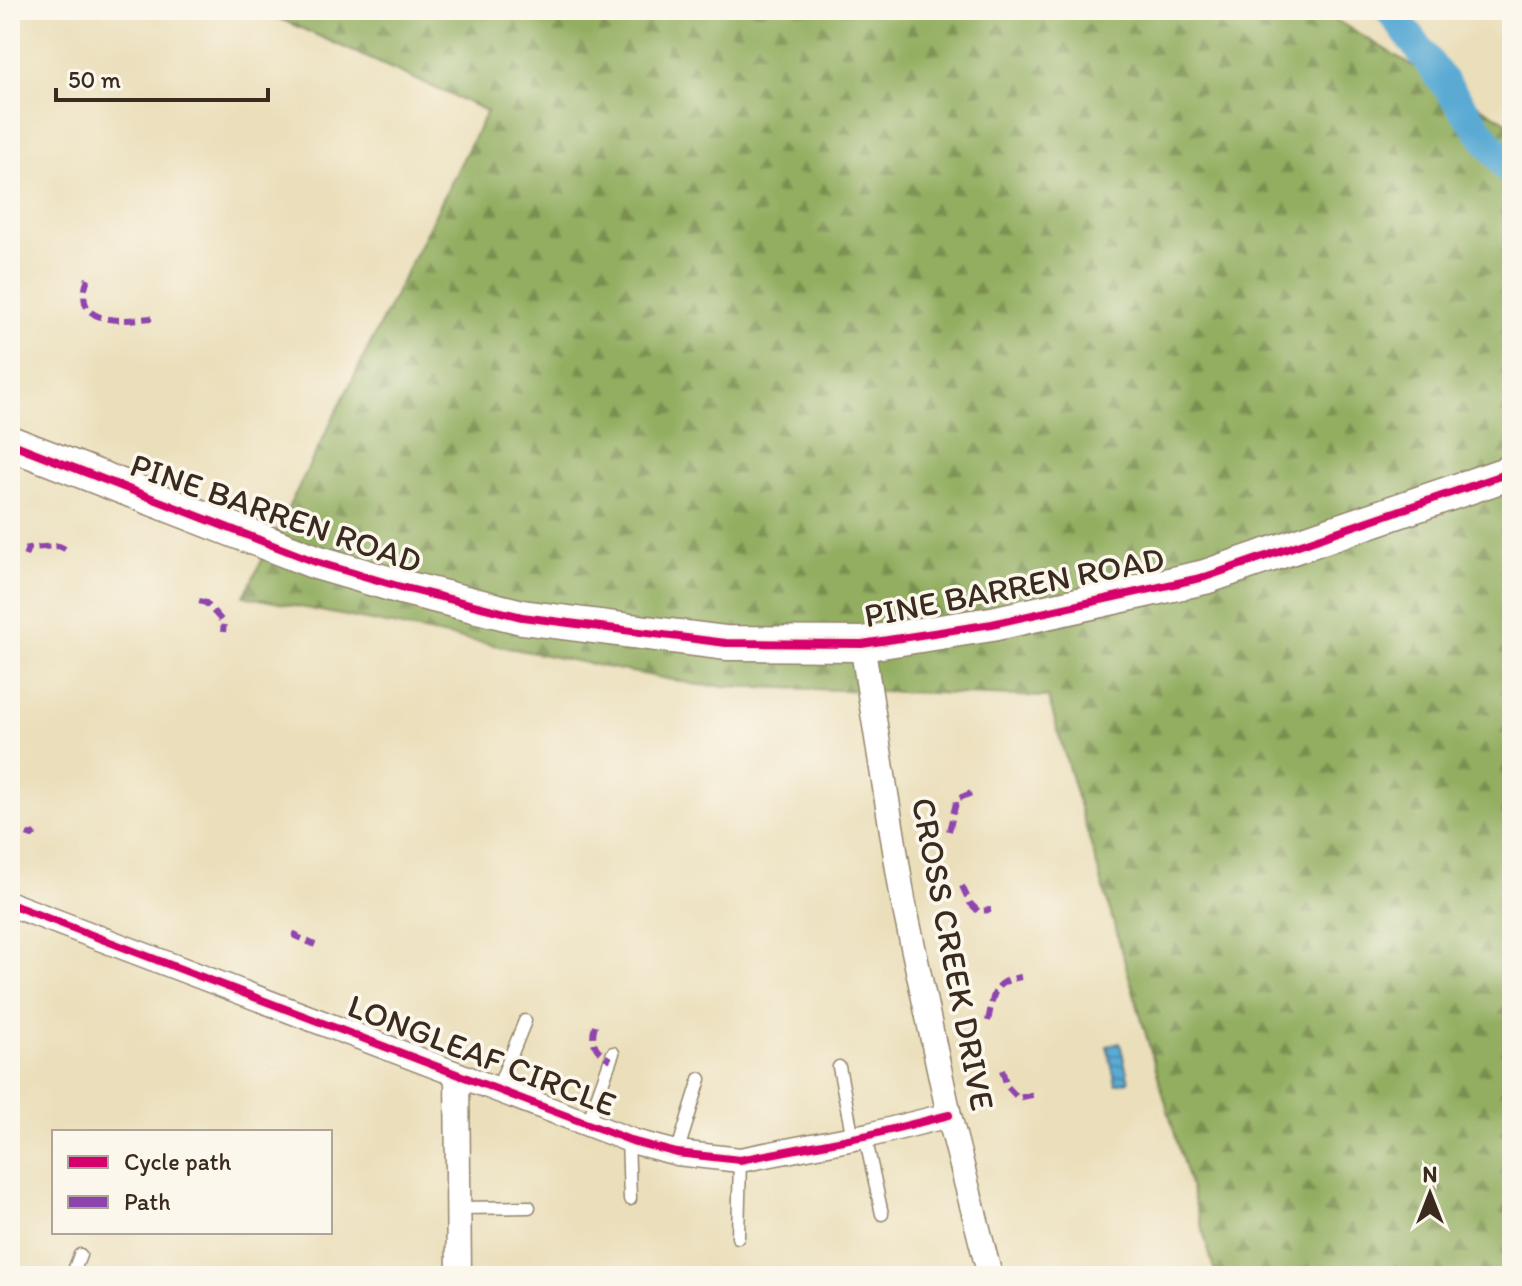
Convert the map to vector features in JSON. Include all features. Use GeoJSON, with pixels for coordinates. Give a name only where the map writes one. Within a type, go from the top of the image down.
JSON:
{"type":"FeatureCollection","features":[{"type":"Feature","properties":{"kind":"main road","name":"PINE BARREN ROAD"},"geometry":{"type":"LineString","coordinates":[[10,443],[316,562],[522,617],[726,643],[862,644],[992,624],[1205,577],[1512,472]]}},
{"type":"Feature","properties":{"kind":"street","name":"CROSS CREEK DRIVE"},"geometry":{"type":"LineString","coordinates":[[862,644],[903,900],[949,1115],[990,1276]]}},
{"type":"Feature","properties":{"kind":"street","name":"LONGLEAF CIRCLE"},"geometry":{"type":"LineString","coordinates":[[10,904],[635,1142],[677,1153],[740,1160],[859,1137],[949,1115]]}},
{"type":"Feature","properties":{"kind":"street"},"geometry":{"type":"LineString","coordinates":[[457,1075],[459,1276]]}},
{"type":"Feature","properties":{"kind":"lane"},"geometry":{"type":"LineString","coordinates":[[497,1090],[525,1021]]}},
{"type":"Feature","properties":{"kind":"lane"},"geometry":{"type":"LineString","coordinates":[[588,1123],[613,1053]]}},
{"type":"Feature","properties":{"kind":"lane"},"geometry":{"type":"LineString","coordinates":[[839,1067],[882,1214]]}},
{"type":"Feature","properties":{"kind":"lane"},"geometry":{"type":"LineString","coordinates":[[677,1153],[700,1079]]}},
{"type":"Feature","properties":{"kind":"lane"},"geometry":{"type":"LineString","coordinates":[[628,1138],[630,1199]]}},
{"type":"Feature","properties":{"kind":"lane"},"geometry":{"type":"LineString","coordinates":[[738,1237],[740,1160]]}},
{"type":"Feature","properties":{"kind":"lane"},"geometry":{"type":"LineString","coordinates":[[459,1208],[529,1207]]}},
{"type":"Feature","properties":{"kind":"lane"},"geometry":{"type":"LineString","coordinates":[[72,1276],[80,1255]]}},
{"type":"Feature","properties":{"kind":"green space"},"geometry":{"type":"Polygon","coordinates":[[[260,10],[1319,10],[1512,125],[1512,1276],[1216,1276],[1048,697],[698,685],[244,596],[487,111],[260,10]]]}},
{"type":"Feature","properties":{"kind":"water"},"geometry":{"type":"Polygon","coordinates":[[[1120,1043],[1129,1081],[1116,1084],[1107,1046],[1120,1043]]]}},
{"type":"Feature","properties":{"kind":"waterway"},"geometry":{"type":"LineString","coordinates":[[1390,10],[1512,174]]}},
{"type":"Feature","properties":{"kind":"marked path"},"geometry":{"type":"LineString","coordinates":[[88,278],[84,294],[86,305],[92,313],[113,320],[152,318]]}},
{"type":"Feature","properties":{"kind":"marked path"},"geometry":{"type":"LineString","coordinates":[[25,556],[28,548],[59,546],[65,549]]}},
{"type":"Feature","properties":{"kind":"marked path"},"geometry":{"type":"LineString","coordinates":[[199,601],[206,603],[224,623],[223,632]]}},
{"type":"Feature","properties":{"kind":"marked path"},"geometry":{"type":"LineString","coordinates":[[949,831],[957,799],[974,792]]}},
{"type":"Feature","properties":{"kind":"marked path"},"geometry":{"type":"LineString","coordinates":[[10,828],[32,836],[35,833]]}},
{"type":"Feature","properties":{"kind":"marked path"},"geometry":{"type":"LineString","coordinates":[[962,886],[970,903],[978,911],[991,910]]}},
{"type":"Feature","properties":{"kind":"marked path"},"geometry":{"type":"LineString","coordinates":[[297,932],[295,936],[315,945]]}},
{"type":"Feature","properties":{"kind":"marked path"},"geometry":{"type":"LineString","coordinates":[[988,1021],[993,997],[999,986],[1021,977]]}},
{"type":"Feature","properties":{"kind":"marked path"},"geometry":{"type":"LineString","coordinates":[[595,1025],[595,1046],[611,1060]]}},
{"type":"Feature","properties":{"kind":"marked path"},"geometry":{"type":"LineString","coordinates":[[1002,1070],[1007,1086],[1018,1098],[1036,1094]]}},
{"type":"Feature","properties":{"kind":"cycle path"},"geometry":{"type":"LineString","coordinates":[[10,443],[316,562],[401,587],[522,617],[726,643],[862,644],[992,624],[1205,577],[1512,472]]}},
{"type":"Feature","properties":{"kind":"cycle path"},"geometry":{"type":"LineString","coordinates":[[10,904],[635,1142],[677,1153],[740,1160],[869,1135],[949,1115]]}}]}
